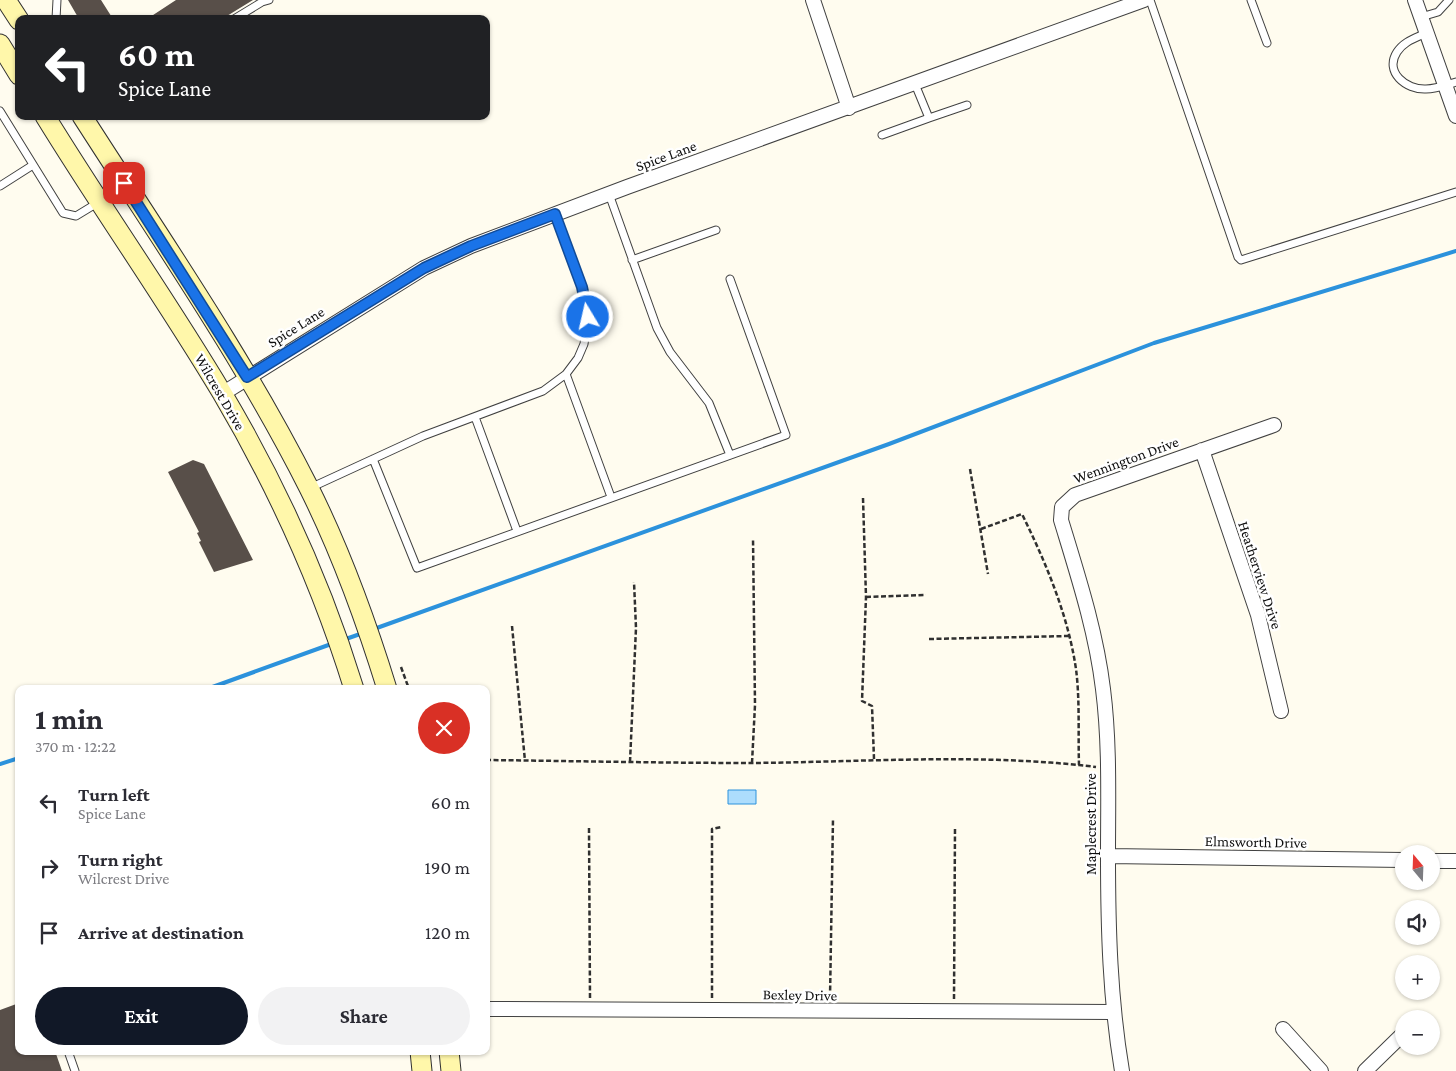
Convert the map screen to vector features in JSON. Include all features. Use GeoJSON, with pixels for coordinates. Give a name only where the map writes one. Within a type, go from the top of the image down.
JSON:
{"type":"FeatureCollection","features":[{"type":"Feature","properties":{"kind":"main road"},"geometry":{"type":"LineString","coordinates":[[0,3],[5,0],[16,15]]}},
{"type":"Feature","properties":{"kind":"main road"},"geometry":{"type":"LineString","coordinates":[[0,44],[15,68]]}},
{"type":"Feature","properties":{"kind":"main road","name":"Wilcrest Drive"},"geometry":{"type":"LineString","coordinates":[[48,120],[222,394],[294,530],[328,613],[352,684]]}},
{"type":"Feature","properties":{"kind":"main road","name":"Wilcrest Drive"},"geometry":{"type":"LineString","coordinates":[[85,120],[247,377],[309,488],[340,557],[386,685]]}},
{"type":"Feature","properties":{"kind":"main road"},"geometry":{"type":"LineString","coordinates":[[100,202],[124,183]]}},
{"type":"Feature","properties":{"kind":"main road"},"geometry":{"type":"LineString","coordinates":[[420,1055],[422,1071]]}},
{"type":"Feature","properties":{"kind":"main road"},"geometry":{"type":"LineString","coordinates":[[449,1055],[451,1071]]}},
{"type":"Feature","properties":{"kind":"street"},"geometry":{"type":"LineString","coordinates":[[813,0],[849,108]]}},
{"type":"Feature","properties":{"kind":"street","name":"Spice Lane"},"geometry":{"type":"LineString","coordinates":[[222,394],[424,268],[471,246],[1144,0]]}},
{"type":"Feature","properties":{"kind":"street"},"geometry":{"type":"LineString","coordinates":[[1415,0],[1426,33],[1450,84],[1456,116]]}},
{"type":"Feature","properties":{"kind":"street","name":"Wennington Drive"},"geometry":{"type":"LineString","coordinates":[[1079,578],[1061,520],[1062,507],[1075,495],[1274,425]]}},
{"type":"Feature","properties":{"kind":"street","name":"Heatherview Drive"},"geometry":{"type":"LineString","coordinates":[[1202,450],[1258,615],[1281,711]]}},
{"type":"Feature","properties":{"kind":"street","name":"Maplecrest Drive"},"geometry":{"type":"LineString","coordinates":[[1079,578],[1093,628],[1103,689],[1108,768],[1108,916],[1113,1012],[1122,1071]]}},
{"type":"Feature","properties":{"kind":"street","name":"Elmsworth Drive"},"geometry":{"type":"LineString","coordinates":[[1108,856],[1395,860]]}},
{"type":"Feature","properties":{"kind":"street"},"geometry":{"type":"LineString","coordinates":[[1440,861],[1456,861]]}},
{"type":"Feature","properties":{"kind":"street","name":"Bexley Drive"},"geometry":{"type":"LineString","coordinates":[[490,1009],[1113,1012]]}},
{"type":"Feature","properties":{"kind":"street"},"geometry":{"type":"LineString","coordinates":[[1283,1029],[1321,1071]]}},
{"type":"Feature","properties":{"kind":"street"},"geometry":{"type":"LineString","coordinates":[[1366,1071],[1395,1042]]}},
{"type":"Feature","properties":{"kind":"lane"},"geometry":{"type":"LineString","coordinates":[[56,15],[57,0]]}},
{"type":"Feature","properties":{"kind":"lane"},"geometry":{"type":"LineString","coordinates":[[241,15],[269,0]]}},
{"type":"Feature","properties":{"kind":"lane"},"geometry":{"type":"LineString","coordinates":[[1150,0],[1234,248],[1241,260],[1456,192]]}},
{"type":"Feature","properties":{"kind":"lane"},"geometry":{"type":"LineString","coordinates":[[1250,0],[1267,43]]}},
{"type":"Feature","properties":{"kind":"lane"},"geometry":{"type":"LineString","coordinates":[[1421,17],[1438,12],[1448,0]]}},
{"type":"Feature","properties":{"kind":"lane"},"geometry":{"type":"LineString","coordinates":[[1426,33],[1407,41],[1396,53],[1393,67],[1398,79],[1408,86],[1424,89],[1450,84]]}},
{"type":"Feature","properties":{"kind":"lane"},"geometry":{"type":"LineString","coordinates":[[915,84],[929,118]]}},
{"type":"Feature","properties":{"kind":"lane"},"geometry":{"type":"LineString","coordinates":[[882,136],[967,106]]}},
{"type":"Feature","properties":{"kind":"lane"},"geometry":{"type":"LineString","coordinates":[[0,111],[63,213],[76,216],[100,202]]}},
{"type":"Feature","properties":{"kind":"lane"},"geometry":{"type":"LineString","coordinates":[[0,186],[34,165]]}},
{"type":"Feature","properties":{"kind":"lane"},"geometry":{"type":"LineString","coordinates":[[609,194],[663,341],[709,403],[730,455]]}},
{"type":"Feature","properties":{"kind":"lane"},"geometry":{"type":"LineString","coordinates":[[309,488],[423,436],[543,391],[566,374],[578,358],[584,344],[588,317],[582,287],[555,214]]}},
{"type":"Feature","properties":{"kind":"lane"},"geometry":{"type":"LineString","coordinates":[[632,260],[716,230]]}},
{"type":"Feature","properties":{"kind":"lane"},"geometry":{"type":"LineString","coordinates":[[373,459],[418,568],[786,435],[730,279]]}},
{"type":"Feature","properties":{"kind":"lane"},"geometry":{"type":"LineString","coordinates":[[566,374],[611,497]]}},
{"type":"Feature","properties":{"kind":"lane"},"geometry":{"type":"LineString","coordinates":[[475,417],[517,531]]}},
{"type":"Feature","properties":{"kind":"lane"},"geometry":{"type":"LineString","coordinates":[[69,1055],[75,1071]]}},
{"type":"Feature","properties":{"kind":"path"},"geometry":{"type":"LineString","coordinates":[[970,469],[988,574]]}},
{"type":"Feature","properties":{"kind":"path"},"geometry":{"type":"LineString","coordinates":[[863,498],[866,597],[862,701],[872,706],[874,760]]}},
{"type":"Feature","properties":{"kind":"path"},"geometry":{"type":"LineString","coordinates":[[981,529],[1022,514],[1047,565],[1069,636],[1076,670],[1079,765]]}},
{"type":"Feature","properties":{"kind":"path"},"geometry":{"type":"LineString","coordinates":[[752,763],[755,705],[753,538]]}},
{"type":"Feature","properties":{"kind":"path"},"geometry":{"type":"LineString","coordinates":[[630,762],[636,628],[634,582]]}},
{"type":"Feature","properties":{"kind":"path"},"geometry":{"type":"LineString","coordinates":[[866,597],[926,595]]}},
{"type":"Feature","properties":{"kind":"path"},"geometry":{"type":"LineString","coordinates":[[512,626],[525,761]]}},
{"type":"Feature","properties":{"kind":"path"},"geometry":{"type":"LineString","coordinates":[[929,638],[1069,636]]}},
{"type":"Feature","properties":{"kind":"path"},"geometry":{"type":"LineString","coordinates":[[401,667],[408,685]]}},
{"type":"Feature","properties":{"kind":"path"},"geometry":{"type":"LineString","coordinates":[[490,760],[752,763],[874,760],[1017,760],[1108,768]]}},
{"type":"Feature","properties":{"kind":"path"},"geometry":{"type":"LineString","coordinates":[[830,1012],[834,819]]}},
{"type":"Feature","properties":{"kind":"path"},"geometry":{"type":"LineString","coordinates":[[712,1010],[712,829],[722,827]]}},
{"type":"Feature","properties":{"kind":"path"},"geometry":{"type":"LineString","coordinates":[[589,828],[590,1009]]}},
{"type":"Feature","properties":{"kind":"path"},"geometry":{"type":"LineString","coordinates":[[954,1012],[955,828]]}},
{"type":"Feature","properties":{"kind":"water"},"geometry":{"type":"Polygon","coordinates":[[[728,790],[756,790],[756,804],[728,804],[728,790]]]}},
{"type":"Feature","properties":{"kind":"building"},"geometry":{"type":"Polygon","coordinates":[[[68,0],[101,0],[110,15],[77,15],[68,0]]]}},
{"type":"Feature","properties":{"kind":"building"},"geometry":{"type":"Polygon","coordinates":[[[176,0],[253,0],[229,15],[153,15],[176,0]]]}},
{"type":"Feature","properties":{"kind":"building"},"geometry":{"type":"Polygon","coordinates":[[[193,460],[204,464],[253,560],[214,572],[199,542],[201,541],[197,533],[199,532],[168,472],[193,460]]]}},
{"type":"Feature","properties":{"kind":"building"},"geometry":{"type":"Polygon","coordinates":[[[15,1004],[15,1055],[56,1055],[62,1071],[0,1071],[0,1010],[15,1004]]]}},
{"type":"Feature","properties":{"kind":"waterway"},"geometry":{"type":"LineString","coordinates":[[374,629],[889,444],[1154,343],[1456,251]]}},
{"type":"Feature","properties":{"kind":"waterway"},"geometry":{"type":"LineString","coordinates":[[343,640],[363,633]]}},
{"type":"Feature","properties":{"kind":"waterway"},"geometry":{"type":"LineString","coordinates":[[218,685],[334,643]]}},
{"type":"Feature","properties":{"kind":"waterway"},"geometry":{"type":"LineString","coordinates":[[0,764],[15,759]]}},
{"type":"Feature","properties":{"kind":"route"},"geometry":{"type":"LineString","coordinates":[[124,183],[247,377],[424,268],[471,246],[555,214],[582,287],[588,317]]}}]}
